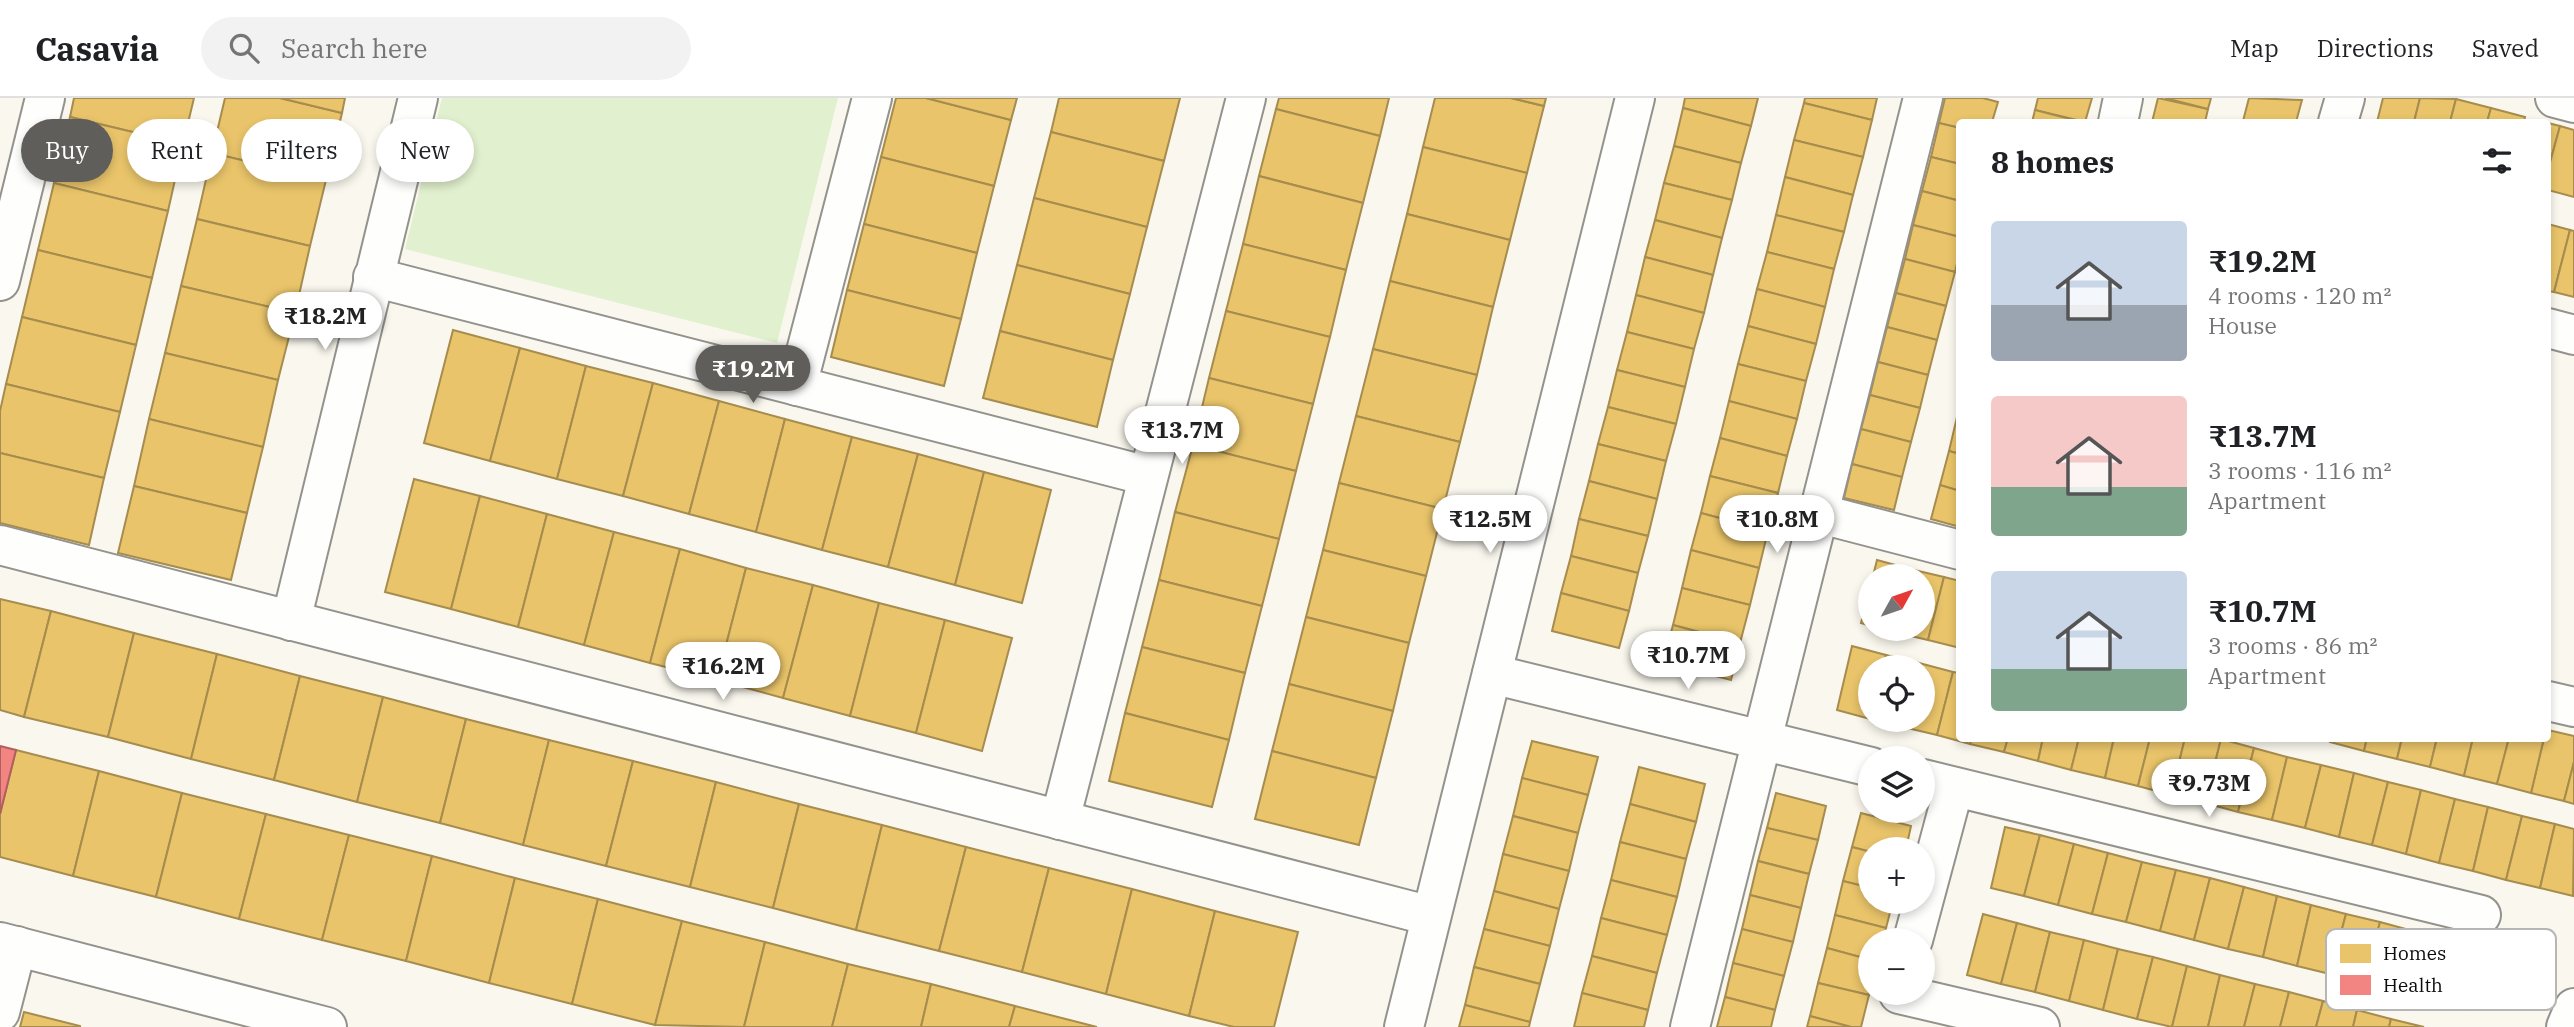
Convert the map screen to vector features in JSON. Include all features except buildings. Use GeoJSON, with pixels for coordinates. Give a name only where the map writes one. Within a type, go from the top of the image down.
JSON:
{"type":"FeatureCollection","features":[{"type":"Feature","properties":{"kind":"street"},"geometry":{"type":"LineString","coordinates":[[0,281],[45,98]]}},
{"type":"Feature","properties":{"kind":"street"},"geometry":{"type":"LineString","coordinates":[[291,621],[418,98]]}},
{"type":"Feature","properties":{"kind":"street"},"geometry":{"type":"LineString","coordinates":[[797,386],[872,98]]}},
{"type":"Feature","properties":{"kind":"street"},"geometry":{"type":"LineString","coordinates":[[1060,820],[1246,98]]}},
{"type":"Feature","properties":{"kind":"street"},"geometry":{"type":"LineString","coordinates":[[1404,1027],[1635,98]]}},
{"type":"Feature","properties":{"kind":"street"},"geometry":{"type":"LineString","coordinates":[[1690,1027],[1923,98]]}},
{"type":"Feature","properties":{"kind":"street"},"geometry":{"type":"LineString","coordinates":[[2119,119],[2123,98]]}},
{"type":"Feature","properties":{"kind":"street"},"geometry":{"type":"LineString","coordinates":[[2339,119],[2344,98]]}},
{"type":"Feature","properties":{"kind":"street"},"geometry":{"type":"LineString","coordinates":[[2555,98],[2574,103]]}},
{"type":"Feature","properties":{"kind":"street"},"geometry":{"type":"LineString","coordinates":[[373,277],[1148,476]]}},
{"type":"Feature","properties":{"kind":"street"},"geometry":{"type":"LineString","coordinates":[[1817,513],[1956,549]]}},
{"type":"Feature","properties":{"kind":"street"},"geometry":{"type":"LineString","coordinates":[[0,545],[1431,916]]}},
{"type":"Feature","properties":{"kind":"street"},"geometry":{"type":"LineString","coordinates":[[1492,674],[1858,764]]}},
{"type":"Feature","properties":{"kind":"street"},"geometry":{"type":"LineString","coordinates":[[2551,702],[2574,707]]}},
{"type":"Feature","properties":{"kind":"street"},"geometry":{"type":"LineString","coordinates":[[1915,928],[1939,783],[2481,915]]}},
{"type":"Feature","properties":{"kind":"street"},"geometry":{"type":"LineString","coordinates":[[0,1012],[9,944],[327,1027]]}},
{"type":"Feature","properties":{"kind":"street"},"geometry":{"type":"LineString","coordinates":[[1896,1005],[2040,1027]]}},
{"type":"Feature","properties":{"kind":"street"},"geometry":{"type":"LineString","coordinates":[[2566,1027],[2574,1008]]}},
{"type":"Feature","properties":{"kind":"green space"},"geometry":{"type":"Polygon","coordinates":[[[442,98],[838,98],[777,343],[405,249],[421,182],[474,182],[474,119],[437,119],[442,98]]]}}]}
